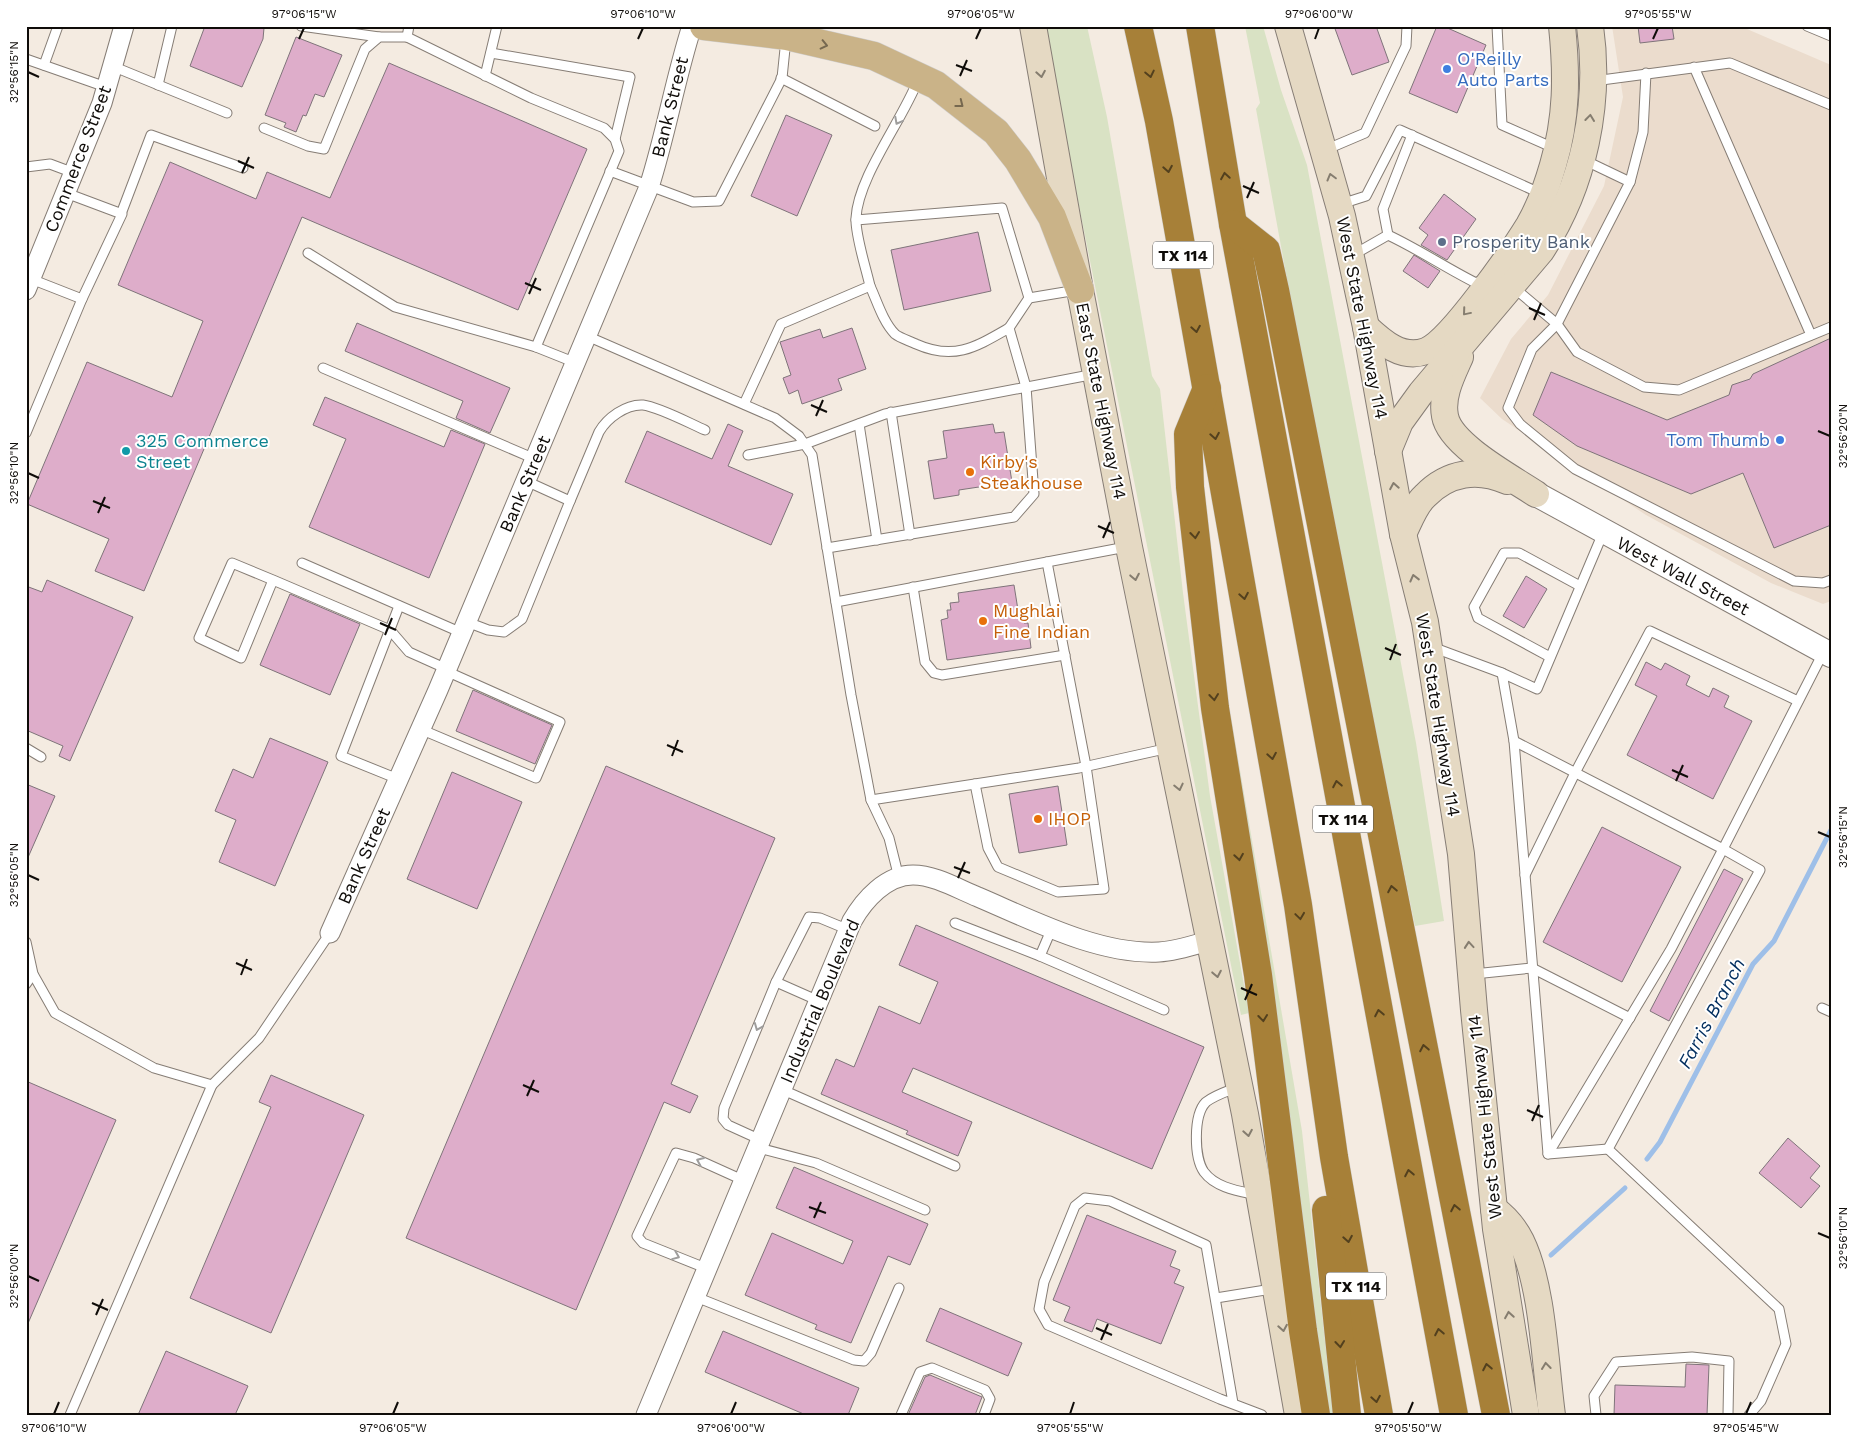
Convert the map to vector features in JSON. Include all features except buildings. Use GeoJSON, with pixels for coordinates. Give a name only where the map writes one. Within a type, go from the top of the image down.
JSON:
{"type":"FeatureCollection","features":[{"type":"Feature","properties":{"kind":"highway","name":"TX 114"},"geometry":{"type":"LineString","coordinates":[[1138,26],[1160,121],[1298,905],[1334,1157],[1379,1415]]}},
{"type":"Feature","properties":{"kind":"highway","name":"TX 114"},"geometry":{"type":"LineString","coordinates":[[1200,26],[1232,224],[1454,1415]]}},
{"type":"Feature","properties":{"kind":"highway"},"geometry":{"type":"LineString","coordinates":[[1232,224],[1266,250],[1496,1415]]}},
{"type":"Feature","properties":{"kind":"highway"},"geometry":{"type":"LineString","coordinates":[[1207,388],[1188,434],[1190,487],[1215,708],[1258,975],[1302,1321],[1316,1415]]}},
{"type":"Feature","properties":{"kind":"highway"},"geometry":{"type":"LineString","coordinates":[[1334,1157],[1326,1208],[1347,1415]]}},
{"type":"Feature","properties":{"kind":"main road"},"geometry":{"type":"LineString","coordinates":[[704,26],[787,36],[874,56],[936,85],[996,132],[1018,160],[1052,218],[1080,290]]}},
{"type":"Feature","properties":{"kind":"main road","name":"East State Highway 114"},"geometry":{"type":"LineString","coordinates":[[1033,26],[1095,374],[1170,748],[1211,940]]}},
{"type":"Feature","properties":{"kind":"main road","name":"West State Highway 114"},"geometry":{"type":"LineString","coordinates":[[1288,26],[1324,150],[1351,257],[1366,327],[1403,534],[1425,622],[1461,854],[1494,1209],[1508,1313],[1526,1415]]}},
{"type":"Feature","properties":{"kind":"main road"},"geometry":{"type":"LineString","coordinates":[[1562,26],[1579,81]]}},
{"type":"Feature","properties":{"kind":"main road"},"geometry":{"type":"LineString","coordinates":[[1388,450],[1400,422],[1421,393],[1469,335],[1503,279],[1529,225],[1554,200],[1570,155],[1566,110],[1579,81],[1592,43],[1590,26]]}},
{"type":"Feature","properties":{"kind":"main road"},"geometry":{"type":"LineString","coordinates":[[1366,327],[1384,344],[1398,351],[1412,353],[1426,351],[1441,341],[1503,279]]}},
{"type":"Feature","properties":{"kind":"main road"},"geometry":{"type":"LineString","coordinates":[[1469,335],[1447,388],[1445,415],[1450,431],[1469,448],[1536,494]]}},
{"type":"Feature","properties":{"kind":"main road"},"geometry":{"type":"LineString","coordinates":[[1426,351],[1419,365],[1416,378],[1434,419],[1462,454],[1536,494]]}},
{"type":"Feature","properties":{"kind":"main road"},"geometry":{"type":"LineString","coordinates":[[1403,534],[1424,496],[1450,478],[1469,472],[1487,473],[1536,494]]}},
{"type":"Feature","properties":{"kind":"main road"},"geometry":{"type":"LineString","coordinates":[[1211,940],[1298,1415]]}},
{"type":"Feature","properties":{"kind":"main road"},"geometry":{"type":"LineString","coordinates":[[1494,1209],[1502,1216],[1521,1241],[1535,1283],[1552,1415]]}},
{"type":"Feature","properties":{"kind":"street","name":"Commerce Street"},"geometry":{"type":"LineString","coordinates":[[29,285],[106,88],[124,26]]}},
{"type":"Feature","properties":{"kind":"street","name":"Bank Street"},"geometry":{"type":"LineString","coordinates":[[330,932],[464,628],[649,187],[662,147],[681,60],[692,26]]}},
{"type":"Feature","properties":{"kind":"street","name":"West Wall Street"},"geometry":{"type":"LineString","coordinates":[[1536,494],[1827,653]]}},
{"type":"Feature","properties":{"kind":"street","name":"Industrial Boulevard"},"geometry":{"type":"LineString","coordinates":[[646,1415],[849,930],[862,904],[875,891],[899,878],[913,875],[935,880],[1052,928],[1104,946],[1138,952],[1160,952],[1211,940]]}},
{"type":"Feature","properties":{"kind":"lane"},"geometry":{"type":"LineString","coordinates":[[44,65],[58,26]]}},
{"type":"Feature","properties":{"kind":"lane"},"geometry":{"type":"LineString","coordinates":[[158,85],[172,26]]}},
{"type":"Feature","properties":{"kind":"lane"},"geometry":{"type":"LineString","coordinates":[[301,26],[378,38],[407,37],[531,98],[604,128],[615,139],[619,151],[536,347]]}},
{"type":"Feature","properties":{"kind":"lane"},"geometry":{"type":"LineString","coordinates":[[407,37],[410,26]]}},
{"type":"Feature","properties":{"kind":"lane"},"geometry":{"type":"LineString","coordinates":[[485,76],[497,26]]}},
{"type":"Feature","properties":{"kind":"lane"},"geometry":{"type":"LineString","coordinates":[[1324,150],[1365,133],[1406,46],[1407,26]]}},
{"type":"Feature","properties":{"kind":"lane"},"geometry":{"type":"LineString","coordinates":[[1497,26],[1502,125],[1630,182]]}},
{"type":"Feature","properties":{"kind":"lane"},"geometry":{"type":"LineString","coordinates":[[1807,26],[1831,36]]}},
{"type":"Feature","properties":{"kind":"lane"},"geometry":{"type":"LineString","coordinates":[[610,171],[693,202],[720,201],[781,78],[787,36]]}},
{"type":"Feature","properties":{"kind":"lane"},"geometry":{"type":"LineString","coordinates":[[264,128],[308,146],[324,149],[364,49],[378,38]]}},
{"type":"Feature","properties":{"kind":"lane"},"geometry":{"type":"LineString","coordinates":[[491,53],[630,77],[615,139]]}},
{"type":"Feature","properties":{"kind":"lane"},"geometry":{"type":"LineString","coordinates":[[26,59],[106,88]]}},
{"type":"Feature","properties":{"kind":"lane"},"geometry":{"type":"LineString","coordinates":[[1579,81],[1730,63],[1831,105]]}},
{"type":"Feature","properties":{"kind":"lane"},"geometry":{"type":"LineString","coordinates":[[112,66],[227,112]]}},
{"type":"Feature","properties":{"kind":"lane"},"geometry":{"type":"LineString","coordinates":[[1694,67],[1811,335]]}},
{"type":"Feature","properties":{"kind":"lane"},"geometry":{"type":"LineString","coordinates":[[1646,73],[1643,132],[1630,182],[1558,324],[1532,349],[1508,408],[1520,424],[1575,469],[1794,581],[1822,583],[1831,580]]}},
{"type":"Feature","properties":{"kind":"lane"},"geometry":{"type":"LineString","coordinates":[[919,77],[911,97],[860,193],[856,220],[870,286],[884,316],[896,335],[926,348],[948,353],[973,349],[1009,328],[1029,298],[1080,290]]}},
{"type":"Feature","properties":{"kind":"lane"},"geometry":{"type":"LineString","coordinates":[[781,78],[875,126]]}},
{"type":"Feature","properties":{"kind":"lane"},"geometry":{"type":"LineString","coordinates":[[1339,205],[1366,196],[1400,130],[1554,200]]}},
{"type":"Feature","properties":{"kind":"lane"},"geometry":{"type":"LineString","coordinates":[[26,433],[82,299],[121,214],[151,135],[243,168]]}},
{"type":"Feature","properties":{"kind":"lane"},"geometry":{"type":"LineString","coordinates":[[1388,235],[1383,209],[1412,135]]}},
{"type":"Feature","properties":{"kind":"lane"},"geometry":{"type":"LineString","coordinates":[[26,167],[50,164],[74,173]]}},
{"type":"Feature","properties":{"kind":"lane"},"geometry":{"type":"LineString","coordinates":[[66,193],[121,214]]}},
{"type":"Feature","properties":{"kind":"lane"},"geometry":{"type":"LineString","coordinates":[[856,220],[1002,208],[1029,298]]}},
{"type":"Feature","properties":{"kind":"lane"},"geometry":{"type":"LineString","coordinates":[[1388,235],[1418,249],[1443,267],[1476,283],[1503,279],[1558,324],[1577,352],[1644,388],[1678,390],[1831,327]]}},
{"type":"Feature","properties":{"kind":"lane"},"geometry":{"type":"LineString","coordinates":[[1351,257],[1388,235]]}},
{"type":"Feature","properties":{"kind":"lane"},"geometry":{"type":"LineString","coordinates":[[308,253],[395,307],[536,347],[576,363]]}},
{"type":"Feature","properties":{"kind":"lane"},"geometry":{"type":"LineString","coordinates":[[29,285],[82,299]]}},
{"type":"Feature","properties":{"kind":"lane"},"geometry":{"type":"LineString","coordinates":[[744,404],[780,324],[870,286]]}},
{"type":"Feature","properties":{"kind":"lane"},"geometry":{"type":"LineString","coordinates":[[828,548],[1014,517],[1034,494],[1026,387],[1009,328]]}},
{"type":"Feature","properties":{"kind":"lane"},"geometry":{"type":"LineString","coordinates":[[587,336],[775,418],[799,436],[812,455],[836,602],[872,800],[890,838],[899,878]]}},
{"type":"Feature","properties":{"kind":"lane"},"geometry":{"type":"LineString","coordinates":[[323,368],[535,459]]}},
{"type":"Feature","properties":{"kind":"lane"},"geometry":{"type":"LineString","coordinates":[[748,456],[805,444],[891,412],[1095,374]]}},
{"type":"Feature","properties":{"kind":"lane"},"geometry":{"type":"LineString","coordinates":[[302,564],[399,606],[464,628],[504,632],[522,619],[602,428],[622,410],[643,405],[705,430]]}},
{"type":"Feature","properties":{"kind":"lane"},"geometry":{"type":"LineString","coordinates":[[891,412],[910,535]]}},
{"type":"Feature","properties":{"kind":"lane"},"geometry":{"type":"LineString","coordinates":[[859,424],[877,540]]}},
{"type":"Feature","properties":{"kind":"lane"},"geometry":{"type":"LineString","coordinates":[[526,482],[570,501]]}},
{"type":"Feature","properties":{"kind":"lane"},"geometry":{"type":"LineString","coordinates":[[1428,646],[1502,673],[1536,689],[1603,532]]}},
{"type":"Feature","properties":{"kind":"lane"},"geometry":{"type":"LineString","coordinates":[[836,602],[1129,547]]}},
{"type":"Feature","properties":{"kind":"lane"},"geometry":{"type":"LineString","coordinates":[[1550,657],[1478,618],[1474,607],[1504,553],[1519,553],[1580,586]]}},
{"type":"Feature","properties":{"kind":"lane"},"geometry":{"type":"LineString","coordinates":[[975,784],[988,848],[998,868],[1058,892],[1104,889],[1086,766],[1047,562]]}},
{"type":"Feature","properties":{"kind":"lane"},"geometry":{"type":"LineString","coordinates":[[273,580],[241,658],[199,638],[232,563],[273,580],[390,630],[410,652],[560,722],[536,778],[420,729]]}},
{"type":"Feature","properties":{"kind":"lane"},"geometry":{"type":"LineString","coordinates":[[913,588],[925,662],[934,674],[942,675],[1065,655]]}},
{"type":"Feature","properties":{"kind":"lane"},"geometry":{"type":"LineString","coordinates":[[398,779],[341,756],[399,606]]}},
{"type":"Feature","properties":{"kind":"lane"},"geometry":{"type":"LineString","coordinates":[[1525,876],[1575,772],[1650,630],[1798,701]]}},
{"type":"Feature","properties":{"kind":"lane"},"geometry":{"type":"LineString","coordinates":[[1548,1154],[1671,949],[1798,701],[1827,653]]}},
{"type":"Feature","properties":{"kind":"lane"},"geometry":{"type":"LineString","coordinates":[[1502,673],[1514,741],[1548,1154]]}},
{"type":"Feature","properties":{"kind":"lane"},"geometry":{"type":"LineString","coordinates":[[1514,741],[1760,870],[1608,1149]]}},
{"type":"Feature","properties":{"kind":"lane"},"geometry":{"type":"LineString","coordinates":[[26,748],[41,757]]}},
{"type":"Feature","properties":{"kind":"lane"},"geometry":{"type":"LineString","coordinates":[[872,800],[1086,766],[1170,748]]}},
{"type":"Feature","properties":{"kind":"lane"},"geometry":{"type":"LineString","coordinates":[[849,930],[820,918],[809,917],[776,982],[724,1108],[723,1119],[728,1125],[760,1144],[816,1163],[924,1210]]}},
{"type":"Feature","properties":{"kind":"lane"},"geometry":{"type":"LineString","coordinates":[[955,923],[1040,956],[1164,1010]]}},
{"type":"Feature","properties":{"kind":"lane"},"geometry":{"type":"LineString","coordinates":[[1040,956],[1052,928]]}},
{"type":"Feature","properties":{"kind":"lane"},"geometry":{"type":"LineString","coordinates":[[70,1415],[212,1085],[259,1038],[330,932]]}},
{"type":"Feature","properties":{"kind":"lane"},"geometry":{"type":"LineString","coordinates":[[26,942],[34,974],[55,1013],[154,1068],[212,1085]]}},
{"type":"Feature","properties":{"kind":"lane"},"geometry":{"type":"LineString","coordinates":[[1471,975],[1532,968],[1630,1018]]}},
{"type":"Feature","properties":{"kind":"lane"},"geometry":{"type":"LineString","coordinates":[[26,984],[34,974]]}},
{"type":"Feature","properties":{"kind":"lane"},"geometry":{"type":"LineString","coordinates":[[776,982],[820,1001]]}},
{"type":"Feature","properties":{"kind":"lane"},"geometry":{"type":"LineString","coordinates":[[1239,1086],[1206,1103],[1199,1114],[1196,1140],[1203,1172],[1226,1188],[1259,1195]]}},
{"type":"Feature","properties":{"kind":"lane"},"geometry":{"type":"LineString","coordinates":[[782,1090],[955,1166]]}},
{"type":"Feature","properties":{"kind":"lane"},"geometry":{"type":"LineString","coordinates":[[1548,1154],[1608,1149],[1779,1309],[1786,1344],[1761,1401],[1749,1415]]}},
{"type":"Feature","properties":{"kind":"lane"},"geometry":{"type":"LineString","coordinates":[[708,1269],[643,1243],[637,1236],[676,1153],[694,1158],[745,1181]]}},
{"type":"Feature","properties":{"kind":"lane"},"geometry":{"type":"LineString","coordinates":[[1233,1403],[1206,1244],[1110,1201],[1085,1198],[1075,1206],[1044,1282],[1039,1309],[1048,1325],[1233,1403],[1262,1415]]}},
{"type":"Feature","properties":{"kind":"lane"},"geometry":{"type":"LineString","coordinates":[[696,1297],[854,1360],[864,1361],[872,1353],[900,1288]]}},
{"type":"Feature","properties":{"kind":"lane"},"geometry":{"type":"LineString","coordinates":[[1216,1298],[1276,1289]]}},
{"type":"Feature","properties":{"kind":"lane"},"geometry":{"type":"LineString","coordinates":[[1596,1415],[1594,1396],[1616,1362],[1692,1357],[1729,1361],[1728,1415]]}},
{"type":"Feature","properties":{"kind":"lane"},"geometry":{"type":"LineString","coordinates":[[901,1415],[920,1372],[932,1368],[985,1390],[990,1400],[984,1415]]}},
{"type":"Feature","properties":{"kind":"shaded area"},"geometry":{"type":"Polygon","coordinates":[[[1612,26],[1740,26],[1831,65],[1831,601],[1823,604],[1771,583],[1646,515],[1502,419],[1480,398],[1511,339],[1548,295],[1604,186],[1623,97],[1612,26]]]}},
{"type":"Feature","properties":{"kind":"green space"},"geometry":{"type":"Polygon","coordinates":[[[1043,26],[1087,26],[1107,117],[1152,376],[1160,389],[1183,593],[1210,796],[1249,1013],[1241,1015],[1043,26]]]}},
{"type":"Feature","properties":{"kind":"green space"},"geometry":{"type":"Polygon","coordinates":[[[1245,26],[1263,26],[1281,90],[1307,165],[1416,743],[1444,921],[1415,926],[1313,422],[1256,109],[1260,103],[1245,26]]]}},
{"type":"Feature","properties":{"kind":"green space"},"geometry":{"type":"Polygon","coordinates":[[[1231,718],[1302,1131],[1333,1415],[1323,1415],[1226,719],[1231,718]]]}},
{"type":"Feature","properties":{"kind":"waterway","name":"Farris Branch"},"geometry":{"type":"LineString","coordinates":[[1647,1159],[1660,1142],[1753,964],[1774,941],[1831,830]]}},
{"type":"Feature","properties":{"kind":"waterway","name":"Farris Branch"},"geometry":{"type":"LineString","coordinates":[[1551,1255],[1625,1188]]}},
{"type":"Feature","properties":{"kind":"place","name":"O'Reilly Auto Parts"},"geometry":{"type":"Point","coordinates":[1447,69]}},
{"type":"Feature","properties":{"kind":"place","name":"Prosperity Bank"},"geometry":{"type":"Point","coordinates":[1442,242]}},
{"type":"Feature","properties":{"kind":"place","name":"Tom Thumb"},"geometry":{"type":"Point","coordinates":[1780,440]}},
{"type":"Feature","properties":{"kind":"place","name":"325 Commerce Street"},"geometry":{"type":"Point","coordinates":[126,451]}},
{"type":"Feature","properties":{"kind":"place","name":"Kirby's Steakhouse"},"geometry":{"type":"Point","coordinates":[970,472]}},
{"type":"Feature","properties":{"kind":"place","name":"Mughlai Fine Indian"},"geometry":{"type":"Point","coordinates":[983,621]}},
{"type":"Feature","properties":{"kind":"place","name":"IHOP"},"geometry":{"type":"Point","coordinates":[1038,819]}}]}
